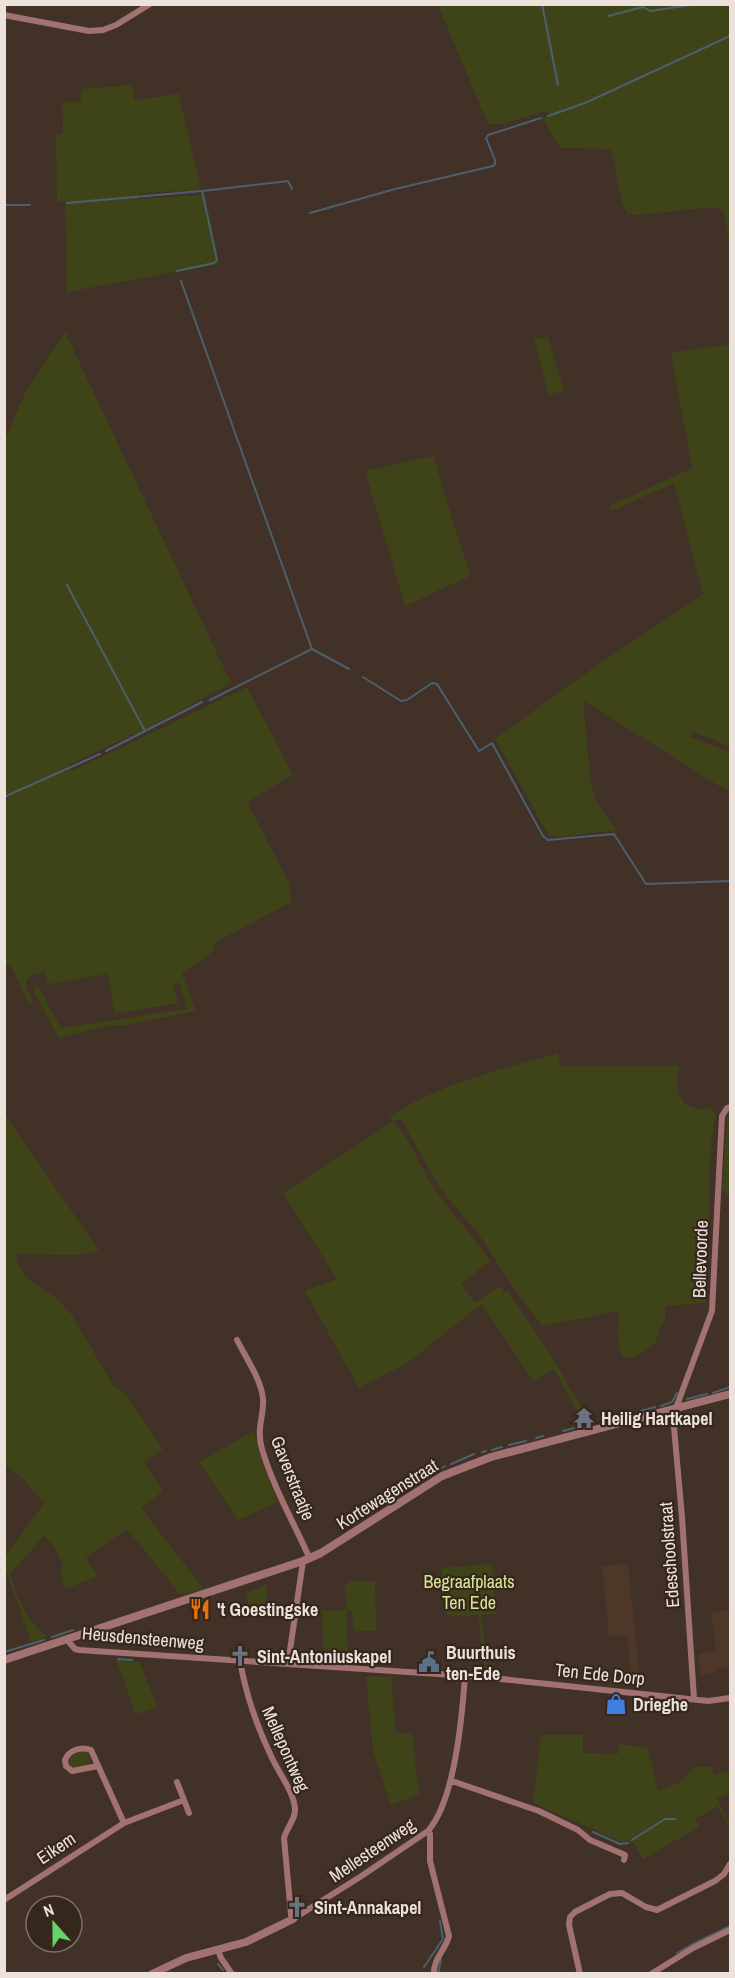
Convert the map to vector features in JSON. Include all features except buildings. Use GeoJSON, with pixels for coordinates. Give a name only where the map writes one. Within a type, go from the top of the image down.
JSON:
{"type":"FeatureCollection","features":[{"type":"Feature","properties":{"kind":"street"},"geometry":{"type":"LineString","coordinates":[[4,15],[89,31],[103,30],[150,4]]}},
{"type":"Feature","properties":{"kind":"street","name":"Bellevoorde"},"geometry":{"type":"LineString","coordinates":[[676,1409],[712,1311],[722,1116],[730,1107]]}},
{"type":"Feature","properties":{"kind":"street","name":"Gaverstraatje"},"geometry":{"type":"LineString","coordinates":[[237,1340],[259,1383],[263,1400],[258,1431],[262,1449],[307,1560]]}},
{"type":"Feature","properties":{"kind":"street","name":"Kortewagenstraat"},"geometry":{"type":"LineString","coordinates":[[67,1640],[307,1560],[440,1477],[463,1466],[730,1394]]}},
{"type":"Feature","properties":{"kind":"street","name":"Edeschoolstraat"},"geometry":{"type":"LineString","coordinates":[[676,1409],[673,1416],[683,1521],[694,1699]]}},
{"type":"Feature","properties":{"kind":"street"},"geometry":{"type":"LineString","coordinates":[[288,1664],[307,1560]]}},
{"type":"Feature","properties":{"kind":"street","name":"Heusdensteenweg"},"geometry":{"type":"LineString","coordinates":[[4,1660],[67,1640],[79,1650],[465,1676]]}},
{"type":"Feature","properties":{"kind":"street","name":"Mellepontweg"},"geometry":{"type":"LineString","coordinates":[[240,1661],[249,1703],[294,1805],[294,1819],[287,1828],[284,1838],[293,1919]]}},
{"type":"Feature","properties":{"kind":"street","name":"Ten Ede Dorp"},"geometry":{"type":"LineString","coordinates":[[465,1676],[708,1701],[730,1698]]}},
{"type":"Feature","properties":{"kind":"street","name":"Mellesteenweg"},"geometry":{"type":"LineString","coordinates":[[152,1974],[186,1958],[246,1942],[293,1919],[428,1831],[433,1825],[452,1781],[465,1676]]}},
{"type":"Feature","properties":{"kind":"street"},"geometry":{"type":"LineString","coordinates":[[98,1767],[72,1771],[66,1766],[65,1760],[70,1752],[85,1748],[91,1750],[124,1822]]}},
{"type":"Feature","properties":{"kind":"street"},"geometry":{"type":"LineString","coordinates":[[452,1781],[539,1811],[578,1830],[590,1840],[626,1855],[624,1860]]}},
{"type":"Feature","properties":{"kind":"street"},"geometry":{"type":"LineString","coordinates":[[177,1782],[189,1813]]}},
{"type":"Feature","properties":{"kind":"street","name":"Eikem"},"geometry":{"type":"LineString","coordinates":[[4,1900],[124,1822],[184,1800]]}},
{"type":"Feature","properties":{"kind":"street"},"geometry":{"type":"LineString","coordinates":[[428,1831],[430,1834],[430,1862],[449,1936],[436,1960],[434,1974]]}},
{"type":"Feature","properties":{"kind":"street"},"geometry":{"type":"LineString","coordinates":[[580,1974],[569,1925],[570,1917],[575,1912],[610,1894],[622,1893],[646,1907],[657,1910],[715,1881],[724,1874],[730,1864]]}},
{"type":"Feature","properties":{"kind":"street"},"geometry":{"type":"LineString","coordinates":[[651,1974],[693,1948],[730,1930]]}},
{"type":"Feature","properties":{"kind":"street"},"geometry":{"type":"LineString","coordinates":[[218,1950],[232,1974]]}},
{"type":"Feature","properties":{"kind":"shaded area"},"geometry":{"type":"Polygon","coordinates":[[[628,1564],[640,1679],[631,1677],[627,1636],[609,1637],[602,1566],[628,1564]]]}},
{"type":"Feature","properties":{"kind":"shaded area"},"geometry":{"type":"Polygon","coordinates":[[[730,1610],[730,1667],[715,1671],[715,1673],[700,1675],[698,1654],[716,1651],[711,1612],[730,1610]]]}},
{"type":"Feature","properties":{"kind":"green space"},"geometry":{"type":"Polygon","coordinates":[[[438,5],[730,5],[730,244],[723,211],[715,207],[628,214],[624,207],[610,149],[560,148],[541,118],[551,115],[546,111],[502,124],[488,124],[438,5]]]}},
{"type":"Feature","properties":{"kind":"green space"},"geometry":{"type":"Polygon","coordinates":[[[132,85],[134,100],[179,94],[201,190],[139,193],[139,199],[205,195],[219,264],[67,292],[65,202],[57,202],[56,134],[63,133],[62,102],[81,102],[81,89],[132,85]]]}},
{"type":"Feature","properties":{"kind":"green space"},"geometry":{"type":"Polygon","coordinates":[[[65,332],[231,683],[154,725],[70,764],[72,771],[247,687],[293,775],[247,802],[289,883],[291,902],[214,943],[215,950],[182,973],[196,1011],[127,1025],[107,1026],[59,1038],[34,992],[34,988],[38,986],[61,1028],[187,1009],[179,982],[173,983],[178,1003],[115,1014],[108,974],[48,984],[45,972],[32,975],[26,980],[33,1003],[29,1004],[12,968],[5,963],[4,801],[8,799],[4,795],[5,440],[26,391],[65,332]]]}},
{"type":"Feature","properties":{"kind":"green space"},"geometry":{"type":"Polygon","coordinates":[[[548,337],[564,390],[549,395],[534,339],[548,337]]]}},
{"type":"Feature","properties":{"kind":"green space"},"geometry":{"type":"Polygon","coordinates":[[[730,344],[730,746],[693,732],[690,737],[730,752],[730,790],[719,786],[583,700],[591,785],[596,801],[616,830],[562,837],[549,836],[495,739],[576,680],[703,594],[674,483],[612,511],[609,506],[692,468],[671,353],[730,344]]]}},
{"type":"Feature","properties":{"kind":"green space"},"geometry":{"type":"Polygon","coordinates":[[[433,456],[470,576],[405,606],[365,471],[433,456]]]}},
{"type":"Feature","properties":{"kind":"green space"},"geometry":{"type":"Polygon","coordinates":[[[558,1053],[560,1066],[678,1066],[678,1093],[685,1104],[698,1109],[711,1108],[716,1115],[711,1143],[706,1303],[665,1306],[665,1321],[659,1329],[656,1342],[636,1357],[626,1357],[620,1350],[618,1344],[619,1311],[542,1326],[480,1236],[439,1187],[401,1119],[393,1122],[409,1143],[430,1182],[490,1261],[461,1284],[475,1303],[500,1286],[505,1293],[508,1291],[553,1358],[590,1423],[584,1424],[554,1369],[533,1381],[482,1304],[407,1363],[359,1388],[305,1291],[337,1279],[283,1193],[392,1122],[390,1117],[409,1105],[450,1086],[558,1053]]]}},
{"type":"Feature","properties":{"kind":"green space"},"geometry":{"type":"Polygon","coordinates":[[[730,1112],[730,1195],[722,1192],[727,1118],[730,1112]]]}},
{"type":"Feature","properties":{"kind":"green space"},"geometry":{"type":"Polygon","coordinates":[[[5,1114],[99,1251],[80,1255],[16,1254],[20,1267],[26,1278],[58,1299],[72,1315],[113,1385],[125,1394],[163,1449],[144,1462],[163,1491],[141,1508],[204,1589],[187,1594],[179,1593],[127,1529],[86,1558],[98,1576],[65,1589],[60,1573],[63,1567],[60,1558],[44,1536],[10,1574],[25,1612],[47,1637],[31,1642],[4,1564],[5,1557],[44,1503],[20,1476],[5,1466],[5,1114]]]}},
{"type":"Feature","properties":{"kind":"green space"},"geometry":{"type":"Polygon","coordinates":[[[254,1431],[262,1462],[278,1502],[238,1520],[199,1462],[254,1431]]]}},
{"type":"Feature","properties":{"kind":"green space","name":"Begraafplaats Ten Ede"},"geometry":{"type":"Polygon","coordinates":[[[492,1564],[496,1614],[481,1615],[488,1669],[485,1670],[478,1615],[447,1617],[441,1568],[492,1564]]]}},
{"type":"Feature","properties":{"kind":"green space"},"geometry":{"type":"Polygon","coordinates":[[[375,1581],[376,1631],[354,1631],[352,1611],[347,1610],[348,1661],[324,1659],[322,1611],[346,1610],[345,1585],[350,1582],[375,1581]]]}},
{"type":"Feature","properties":{"kind":"green space"},"geometry":{"type":"Polygon","coordinates":[[[267,1585],[266,1608],[254,1621],[245,1593],[267,1585]]]}},
{"type":"Feature","properties":{"kind":"green space"},"geometry":{"type":"Polygon","coordinates":[[[116,1660],[140,1662],[157,1707],[136,1714],[116,1660]]]}},
{"type":"Feature","properties":{"kind":"green space"},"geometry":{"type":"Polygon","coordinates":[[[366,1676],[391,1677],[396,1733],[412,1733],[419,1794],[391,1805],[373,1751],[366,1676]]]}},
{"type":"Feature","properties":{"kind":"green space"},"geometry":{"type":"Polygon","coordinates":[[[541,1735],[583,1735],[583,1753],[618,1754],[620,1744],[648,1748],[658,1791],[681,1782],[695,1767],[711,1767],[714,1775],[730,1770],[730,1792],[717,1799],[730,1824],[730,1829],[718,1806],[695,1819],[699,1827],[643,1859],[634,1843],[622,1842],[533,1803],[541,1735]]]}},
{"type":"Feature","properties":{"kind":"green space"},"geometry":{"type":"Polygon","coordinates":[[[81,1751],[89,1754],[90,1763],[86,1766],[72,1767],[69,1763],[71,1756],[81,1751]]]}},
{"type":"Feature","properties":{"kind":"waterway"},"geometry":{"type":"LineString","coordinates":[[542,4],[558,85]]}},
{"type":"Feature","properties":{"kind":"waterway"},"geometry":{"type":"LineString","coordinates":[[608,16],[643,7],[650,11],[697,4]]}},
{"type":"Feature","properties":{"kind":"waterway"},"geometry":{"type":"LineString","coordinates":[[548,116],[585,103],[730,36]]}},
{"type":"Feature","properties":{"kind":"waterway"},"geometry":{"type":"LineString","coordinates":[[310,213],[395,189],[493,166],[495,160],[486,138],[488,135],[541,118]]}},
{"type":"Feature","properties":{"kind":"waterway"},"geometry":{"type":"LineString","coordinates":[[67,203],[288,181],[292,189]]}},
{"type":"Feature","properties":{"kind":"waterway"},"geometry":{"type":"LineString","coordinates":[[177,271],[214,263],[217,260],[202,191]]}},
{"type":"Feature","properties":{"kind":"waterway"},"geometry":{"type":"LineString","coordinates":[[4,205],[30,205]]}},
{"type":"Feature","properties":{"kind":"waterway"},"geometry":{"type":"LineString","coordinates":[[181,281],[312,649]]}},
{"type":"Feature","properties":{"kind":"waterway"},"geometry":{"type":"LineString","coordinates":[[67,585],[145,731]]}},
{"type":"Feature","properties":{"kind":"waterway"},"geometry":{"type":"LineString","coordinates":[[210,700],[312,649],[349,669]]}},
{"type":"Feature","properties":{"kind":"waterway"},"geometry":{"type":"LineString","coordinates":[[363,677],[401,701],[407,700],[432,683],[437,684],[479,751],[492,743],[543,836],[548,840],[614,834],[646,884],[730,881]]}},
{"type":"Feature","properties":{"kind":"waterway"},"geometry":{"type":"LineString","coordinates":[[106,751],[202,702]]}},
{"type":"Feature","properties":{"kind":"waterway"},"geometry":{"type":"LineString","coordinates":[[4,797],[100,754]]}},
{"type":"Feature","properties":{"kind":"waterway"},"geometry":{"type":"LineString","coordinates":[[713,1393],[730,1387]]}},
{"type":"Feature","properties":{"kind":"waterway"},"geometry":{"type":"LineString","coordinates":[[661,1406],[672,1402],[677,1393]]}},
{"type":"Feature","properties":{"kind":"waterway"},"geometry":{"type":"LineString","coordinates":[[687,1399],[707,1394]]}},
{"type":"Feature","properties":{"kind":"waterway"},"geometry":{"type":"LineString","coordinates":[[641,1411],[655,1407]]}},
{"type":"Feature","properties":{"kind":"waterway"},"geometry":{"type":"LineString","coordinates":[[563,1431],[574,1428]]}},
{"type":"Feature","properties":{"kind":"waterway"},"geometry":{"type":"LineString","coordinates":[[536,1438],[543,1436]]}},
{"type":"Feature","properties":{"kind":"waterway"},"geometry":{"type":"LineString","coordinates":[[509,1445],[526,1441]]}},
{"type":"Feature","properties":{"kind":"waterway"},"geometry":{"type":"LineString","coordinates":[[492,1450],[502,1447]]}},
{"type":"Feature","properties":{"kind":"waterway"},"geometry":{"type":"LineString","coordinates":[[482,1452],[486,1451]]}},
{"type":"Feature","properties":{"kind":"waterway"},"geometry":{"type":"LineString","coordinates":[[451,1464],[474,1454]]}},
{"type":"Feature","properties":{"kind":"waterway"},"geometry":{"type":"LineString","coordinates":[[440,1469],[445,1466]]}},
{"type":"Feature","properties":{"kind":"waterway"},"geometry":{"type":"LineString","coordinates":[[424,1478],[433,1473]]}},
{"type":"Feature","properties":{"kind":"waterway"},"geometry":{"type":"LineString","coordinates":[[52,1637],[73,1630]]}},
{"type":"Feature","properties":{"kind":"waterway"},"geometry":{"type":"LineString","coordinates":[[4,1652],[44,1640]]}},
{"type":"Feature","properties":{"kind":"waterway"},"geometry":{"type":"LineString","coordinates":[[118,1659],[132,1660]]}},
{"type":"Feature","properties":{"kind":"waterway"},"geometry":{"type":"LineString","coordinates":[[632,1840],[665,1819],[675,1819]]}},
{"type":"Feature","properties":{"kind":"waterway"},"geometry":{"type":"LineString","coordinates":[[593,1832],[620,1844],[628,1843]]}},
{"type":"Feature","properties":{"kind":"waterway"},"geometry":{"type":"LineString","coordinates":[[424,1967],[443,1939],[440,1921]]}},
{"type":"Feature","properties":{"kind":"waterway"},"geometry":{"type":"LineString","coordinates":[[677,1953],[730,1926]]}},
{"type":"Feature","properties":{"kind":"waterway"},"geometry":{"type":"LineString","coordinates":[[438,1974],[441,1960]]}},
{"type":"Feature","properties":{"kind":"waterway"},"geometry":{"type":"LineString","coordinates":[[218,1964],[223,1970]]}},
{"type":"Feature","properties":{"kind":"place","name":"Heilig Hartkapel"},"geometry":{"type":"Point","coordinates":[584,1418]}},
{"type":"Feature","properties":{"kind":"place","name":"'t Goestingske"},"geometry":{"type":"Point","coordinates":[200,1609]}},
{"type":"Feature","properties":{"kind":"place","name":"Sint-Antoniuskapel"},"geometry":{"type":"Point","coordinates":[240,1656]}},
{"type":"Feature","properties":{"kind":"place","name":"Buurthuis ten-Ede"},"geometry":{"type":"Point","coordinates":[429,1662]}},
{"type":"Feature","properties":{"kind":"place","name":"Drieghe"},"geometry":{"type":"Point","coordinates":[616,1704]}},
{"type":"Feature","properties":{"kind":"place","name":"Sint-Annakapel"},"geometry":{"type":"Point","coordinates":[297,1907]}}]}
